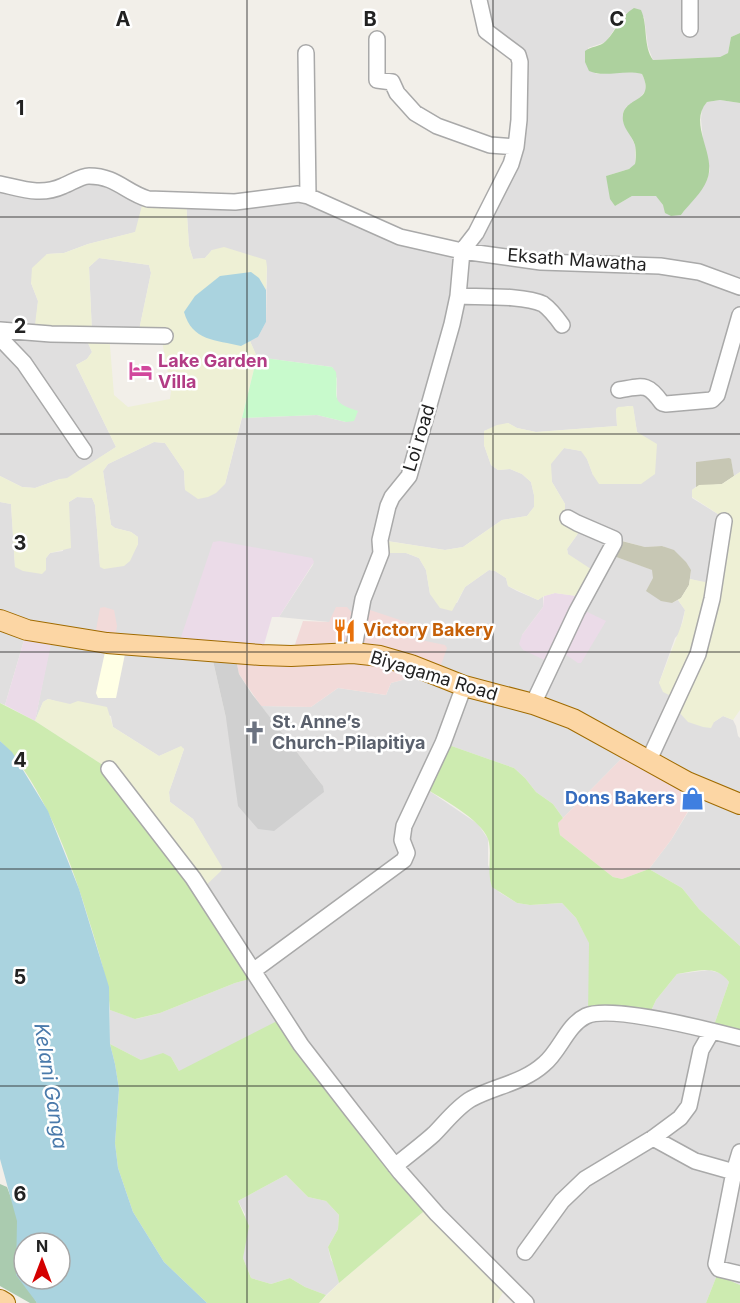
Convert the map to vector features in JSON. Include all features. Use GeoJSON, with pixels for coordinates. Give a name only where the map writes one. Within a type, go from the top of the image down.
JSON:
{"type":"FeatureCollection","features":[{"type":"Feature","properties":{"kind":"main road","name":"Biyagama Road"},"geometry":{"type":"LineString","coordinates":[[0,620],[36,631],[107,643],[291,657],[353,653],[380,656],[411,665],[464,686],[533,704],[573,719],[701,789],[740,804]]}},
{"type":"Feature","properties":{"kind":"main road"},"geometry":{"type":"LineString","coordinates":[[0,1300],[5,1303]]}},
{"type":"Feature","properties":{"kind":"street"},"geometry":{"type":"LineString","coordinates":[[462,251],[476,233],[511,164],[516,147],[519,120],[520,62],[518,55],[486,31],[479,0]]}},
{"type":"Feature","properties":{"kind":"street"},"geometry":{"type":"LineString","coordinates":[[690,0],[690,29]]}},
{"type":"Feature","properties":{"kind":"street"},"geometry":{"type":"LineString","coordinates":[[377,39],[377,80],[392,82],[397,93],[415,113],[437,126],[490,144],[516,147]]}},
{"type":"Feature","properties":{"kind":"street"},"geometry":{"type":"LineString","coordinates":[[306,53],[308,196]]}},
{"type":"Feature","properties":{"kind":"street","name":"Eksath Mawatha"},"geometry":{"type":"LineString","coordinates":[[0,184],[42,193],[87,176],[113,179],[138,196],[148,199],[235,202],[298,194],[308,196],[399,237],[462,251],[541,262],[660,266],[699,272],[740,287]]}},
{"type":"Feature","properties":{"kind":"street","name":"Loi road"},"geometry":{"type":"LineString","coordinates":[[353,653],[363,599],[381,552],[380,540],[388,506],[392,496],[409,476],[452,324],[458,296],[462,251]]}},
{"type":"Feature","properties":{"kind":"street"},"geometry":{"type":"LineString","coordinates":[[458,296],[526,299],[537,302],[545,305],[562,325]]}},
{"type":"Feature","properties":{"kind":"street"},"geometry":{"type":"LineString","coordinates":[[619,390],[644,386],[652,389],[662,403],[666,404],[712,400],[717,395],[740,315]]}},
{"type":"Feature","properties":{"kind":"street"},"geometry":{"type":"LineString","coordinates":[[0,330],[51,334],[165,336]]}},
{"type":"Feature","properties":{"kind":"street"},"geometry":{"type":"LineString","coordinates":[[0,338],[24,363],[84,451]]}},
{"type":"Feature","properties":{"kind":"street"},"geometry":{"type":"LineString","coordinates":[[533,704],[577,611],[614,543],[614,538],[577,524],[568,518]]}},
{"type":"Feature","properties":{"kind":"street"},"geometry":{"type":"LineString","coordinates":[[648,762],[698,654],[712,599],[724,521]]}},
{"type":"Feature","properties":{"kind":"street"},"geometry":{"type":"LineString","coordinates":[[253,971],[404,860],[407,853],[402,840],[404,826],[443,743],[464,686]]}},
{"type":"Feature","properties":{"kind":"street"},"geometry":{"type":"LineString","coordinates":[[109,769],[193,878],[301,1045],[395,1166],[437,1214],[525,1303]]}},
{"type":"Feature","properties":{"kind":"street"},"geometry":{"type":"LineString","coordinates":[[395,1166],[433,1135],[468,1101],[525,1078],[546,1063],[567,1034],[588,1015],[613,1014],[666,1021],[740,1038]]}},
{"type":"Feature","properties":{"kind":"street"},"geometry":{"type":"LineString","coordinates":[[525,1252],[562,1201],[585,1179],[680,1118],[689,1106],[701,1050],[712,1031]]}},
{"type":"Feature","properties":{"kind":"street"},"geometry":{"type":"LineString","coordinates":[[652,1138],[695,1161],[734,1172]]}},
{"type":"Feature","properties":{"kind":"street"},"geometry":{"type":"LineString","coordinates":[[740,1152],[716,1264],[719,1269],[740,1274]]}},
{"type":"Feature","properties":{"kind":"shaded area"},"geometry":{"type":"Polygon","coordinates":[[[479,0],[740,0],[740,33],[731,37],[728,53],[720,57],[653,60],[648,47],[644,17],[625,13],[606,42],[588,48],[596,74],[632,71],[642,74],[645,81],[646,90],[639,99],[626,107],[623,113],[623,121],[635,145],[635,165],[606,176],[615,206],[632,196],[656,195],[663,205],[681,215],[707,180],[710,170],[703,140],[702,108],[707,102],[720,100],[740,103],[740,472],[734,476],[731,460],[696,462],[696,487],[692,490],[692,498],[721,516],[715,577],[706,583],[690,579],[691,570],[663,546],[645,547],[615,539],[608,554],[653,570],[653,578],[672,603],[678,600],[685,610],[679,634],[675,638],[659,683],[677,699],[714,722],[723,716],[733,720],[736,726],[740,738],[740,946],[699,909],[682,888],[649,869],[671,840],[699,794],[626,754],[563,818],[553,804],[536,792],[514,768],[443,743],[422,786],[478,824],[488,839],[488,865],[499,892],[517,903],[530,905],[562,903],[576,918],[589,942],[590,954],[650,1013],[656,1000],[677,974],[709,970],[723,974],[729,982],[712,1031],[740,1038],[740,1285],[717,1275],[706,1303],[526,1303],[179,1071],[171,1057],[141,1060],[110,1044],[110,1010],[136,1019],[160,1013],[235,983],[257,977],[201,890],[221,867],[193,819],[170,802],[169,792],[184,749],[180,747],[159,756],[113,727],[111,716],[48,699],[43,702],[35,721],[52,635],[27,630],[5,705],[0,703],[0,502],[11,504],[15,566],[46,570],[46,558],[50,553],[63,551],[69,502],[77,497],[92,498],[95,505],[100,567],[134,551],[138,544],[138,537],[131,532],[111,525],[103,471],[108,464],[154,442],[165,443],[184,471],[185,490],[225,484],[242,418],[317,415],[346,422],[337,401],[337,379],[332,367],[257,357],[250,341],[258,337],[266,322],[267,267],[212,250],[205,258],[193,259],[189,246],[186,200],[284,195],[462,251],[511,164],[520,62],[498,42],[479,0]],[[633,407],[616,409],[617,426],[536,432],[517,428],[508,423],[484,431],[484,445],[491,465],[498,470],[510,469],[522,474],[531,482],[534,507],[527,516],[502,520],[463,547],[445,550],[381,540],[381,552],[406,553],[419,558],[426,570],[430,594],[457,603],[465,587],[489,570],[506,578],[508,586],[517,591],[538,600],[543,596],[543,607],[522,635],[578,608],[567,549],[577,535],[564,514],[565,504],[552,482],[550,464],[564,448],[582,451],[593,475],[645,438],[637,432],[633,407]],[[314,563],[211,652],[226,718],[323,786],[261,706],[311,707],[338,688],[386,695],[391,683],[406,679],[413,639],[406,637],[408,623],[403,622],[329,622],[279,617],[314,563]]]}},
{"type":"Feature","properties":{"kind":"shaded area"},"geometry":{"type":"Polygon","coordinates":[[[87,175],[144,198],[136,232],[88,244],[64,253],[47,254],[31,283],[38,301],[35,332],[84,334],[92,352],[87,359],[76,365],[116,447],[67,479],[60,479],[35,488],[22,487],[0,476],[0,184],[42,193],[87,175]]]}},
{"type":"Feature","properties":{"kind":"shaded area"},"geometry":{"type":"Polygon","coordinates":[[[144,198],[186,200],[189,246],[193,259],[205,258],[212,250],[224,247],[266,260],[266,290],[259,278],[241,346],[250,341],[257,357],[225,484],[216,493],[198,499],[185,490],[184,471],[165,443],[154,442],[108,464],[103,471],[111,525],[138,537],[138,544],[130,561],[124,566],[104,569],[100,567],[95,505],[92,498],[77,497],[69,502],[71,548],[50,553],[46,558],[46,570],[42,574],[23,571],[15,567],[11,504],[0,502],[0,476],[22,487],[35,488],[67,478],[116,447],[76,365],[87,359],[92,352],[84,334],[34,332],[38,301],[31,283],[32,268],[47,254],[64,253],[88,244],[135,232],[144,198]],[[99,258],[89,267],[92,333],[109,334],[114,395],[128,407],[170,399],[171,391],[161,335],[138,335],[151,273],[149,265],[99,258]]]}},
{"type":"Feature","properties":{"kind":"shaded area"},"geometry":{"type":"Polygon","coordinates":[[[99,258],[149,265],[151,273],[138,335],[92,333],[89,267],[99,258]]]}},
{"type":"Feature","properties":{"kind":"shaded area"},"geometry":{"type":"Polygon","coordinates":[[[633,406],[637,432],[657,444],[655,474],[641,484],[599,484],[581,451],[564,448],[551,464],[552,482],[565,504],[565,523],[579,532],[567,549],[568,554],[597,573],[584,597],[555,593],[538,600],[508,586],[506,578],[489,570],[465,587],[452,611],[440,608],[430,594],[426,570],[419,558],[406,553],[381,553],[380,540],[445,550],[463,547],[502,520],[527,516],[534,507],[531,482],[522,474],[510,469],[498,470],[491,465],[484,445],[484,431],[508,423],[517,428],[536,432],[617,426],[616,409],[633,406]]]}},
{"type":"Feature","properties":{"kind":"shaded area"},"geometry":{"type":"Polygon","coordinates":[[[729,458],[734,476],[722,484],[696,487],[696,462],[729,458]]]}},
{"type":"Feature","properties":{"kind":"shaded area"},"geometry":{"type":"Polygon","coordinates":[[[740,472],[740,710],[733,720],[723,716],[714,722],[711,728],[703,727],[688,722],[678,711],[677,699],[663,692],[659,683],[683,621],[685,610],[678,600],[689,585],[690,579],[705,582],[715,577],[721,516],[692,497],[692,490],[699,485],[722,484],[740,472]]]}},
{"type":"Feature","properties":{"kind":"shaded area"},"geometry":{"type":"Polygon","coordinates":[[[614,539],[645,547],[662,546],[674,550],[691,570],[689,585],[681,598],[672,603],[661,601],[646,591],[653,578],[652,570],[608,554],[614,539]]]}},
{"type":"Feature","properties":{"kind":"shaded area"},"geometry":{"type":"Polygon","coordinates":[[[220,541],[312,558],[314,562],[279,617],[272,617],[261,655],[177,649],[213,542],[220,541]]]}},
{"type":"Feature","properties":{"kind":"shaded area"},"geometry":{"type":"Polygon","coordinates":[[[555,593],[584,597],[579,608],[606,621],[581,663],[559,650],[549,662],[523,650],[519,644],[522,635],[543,607],[544,596],[555,593]]]}},
{"type":"Feature","properties":{"kind":"shaded area"},"geometry":{"type":"Polygon","coordinates":[[[336,607],[347,607],[358,620],[361,607],[409,623],[406,637],[445,645],[447,648],[437,676],[414,667],[406,679],[391,683],[386,695],[338,688],[311,707],[261,706],[239,674],[236,659],[291,656],[303,621],[329,622],[336,607]]]}},
{"type":"Feature","properties":{"kind":"shaded area"},"geometry":{"type":"Polygon","coordinates":[[[100,608],[114,610],[117,626],[114,644],[94,641],[100,608]]]}},
{"type":"Feature","properties":{"kind":"shaded area"},"geometry":{"type":"Polygon","coordinates":[[[27,630],[53,635],[35,721],[5,705],[27,630]]]}},
{"type":"Feature","properties":{"kind":"shaded area"},"geometry":{"type":"Polygon","coordinates":[[[107,643],[127,644],[116,698],[98,698],[96,693],[107,643]]]}},
{"type":"Feature","properties":{"kind":"shaded area","name":"St. Anne’s Church-Pilapitiya"},"geometry":{"type":"Polygon","coordinates":[[[211,652],[236,659],[239,674],[252,694],[323,786],[324,792],[274,831],[258,829],[238,806],[226,718],[211,652]]]}},
{"type":"Feature","properties":{"kind":"shaded area"},"geometry":{"type":"Polygon","coordinates":[[[48,699],[70,704],[78,701],[107,707],[113,727],[159,756],[181,746],[184,749],[169,792],[170,802],[193,819],[222,867],[221,871],[201,890],[109,769],[35,721],[43,702],[48,699]]]}},
{"type":"Feature","properties":{"kind":"shaded area"},"geometry":{"type":"Polygon","coordinates":[[[626,754],[701,789],[671,840],[649,869],[622,879],[613,877],[560,835],[558,823],[626,754]]]}},
{"type":"Feature","properties":{"kind":"shaded area"},"geometry":{"type":"Polygon","coordinates":[[[286,1175],[308,1197],[326,1201],[339,1215],[338,1229],[328,1247],[331,1260],[336,1267],[339,1283],[326,1295],[290,1278],[271,1284],[251,1278],[243,1258],[245,1214],[238,1201],[286,1175]]]}},
{"type":"Feature","properties":{"kind":"shaded area"},"geometry":{"type":"Polygon","coordinates":[[[0,1184],[7,1187],[19,1219],[19,1231],[12,1231],[12,1291],[30,1291],[37,1303],[30,1303],[0,1286],[0,1184]]]}},
{"type":"Feature","properties":{"kind":"shaded area"},"geometry":{"type":"Polygon","coordinates":[[[430,1206],[507,1285],[497,1303],[319,1303],[339,1283],[430,1206]]]}},
{"type":"Feature","properties":{"kind":"green space"},"geometry":{"type":"Polygon","coordinates":[[[634,8],[641,10],[648,48],[653,60],[720,57],[728,53],[731,37],[740,33],[740,103],[720,100],[707,102],[702,111],[701,130],[709,161],[709,171],[702,189],[681,215],[671,216],[665,213],[663,205],[656,196],[632,196],[615,206],[610,199],[606,176],[629,169],[635,164],[635,145],[624,123],[623,115],[629,105],[643,95],[645,83],[642,74],[628,72],[602,74],[589,71],[585,62],[585,51],[606,41],[625,15],[634,8]]]}},
{"type":"Feature","properties":{"kind":"green space"},"geometry":{"type":"Polygon","coordinates":[[[257,357],[332,367],[336,372],[336,393],[339,402],[358,411],[354,421],[346,422],[317,415],[242,418],[257,357]]]}},
{"type":"Feature","properties":{"kind":"green space"},"geometry":{"type":"Polygon","coordinates":[[[0,703],[35,721],[109,769],[257,977],[235,983],[160,1013],[135,1019],[110,1010],[101,960],[67,855],[31,781],[0,741],[0,703]]]}},
{"type":"Feature","properties":{"kind":"green space"},"geometry":{"type":"Polygon","coordinates":[[[443,743],[514,768],[536,792],[553,804],[563,818],[558,823],[560,835],[613,877],[622,879],[649,869],[682,888],[699,909],[740,946],[740,1038],[712,1031],[729,982],[724,976],[706,970],[677,974],[656,1000],[650,1013],[588,1015],[589,943],[576,918],[562,903],[530,905],[517,903],[492,887],[490,850],[484,831],[469,817],[422,786],[443,743]]]}},
{"type":"Feature","properties":{"kind":"green space"},"geometry":{"type":"Polygon","coordinates":[[[283,1018],[430,1206],[339,1283],[328,1247],[338,1229],[339,1215],[326,1201],[308,1197],[286,1175],[238,1201],[249,1226],[243,1258],[251,1278],[271,1284],[290,1278],[326,1295],[319,1303],[207,1303],[164,1262],[133,1212],[118,1168],[115,1143],[119,1089],[110,1044],[141,1060],[163,1053],[171,1057],[179,1071],[283,1018]]]}},
{"type":"Feature","properties":{"kind":"green space"},"geometry":{"type":"Polygon","coordinates":[[[717,1275],[740,1285],[740,1303],[706,1303],[717,1275]]]}},
{"type":"Feature","properties":{"kind":"water"},"geometry":{"type":"Polygon","coordinates":[[[251,272],[259,278],[266,290],[266,322],[258,337],[241,346],[206,338],[193,329],[184,312],[195,296],[220,276],[251,272]]]}},
{"type":"Feature","properties":{"kind":"water","name":"Kelani Ganga"},"geometry":{"type":"Polygon","coordinates":[[[0,741],[12,752],[48,811],[79,889],[109,987],[110,1044],[119,1089],[115,1143],[118,1168],[133,1212],[164,1262],[207,1303],[37,1303],[28,1291],[72,1291],[72,1231],[17,1231],[17,1221],[0,1159],[0,741]]]}},
{"type":"Feature","properties":{"kind":"place","name":"Lake Garden Villa"},"geometry":{"type":"Point","coordinates":[140,371]}},
{"type":"Feature","properties":{"kind":"place","name":"Victory Bakery"},"geometry":{"type":"Point","coordinates":[345,630]}},
{"type":"Feature","properties":{"kind":"place","name":"St. Anne’s Church-Pilapitiya"},"geometry":{"type":"Point","coordinates":[254,732]}},
{"type":"Feature","properties":{"kind":"place","name":"Dons Bakers"},"geometry":{"type":"Point","coordinates":[693,798]}}]}
